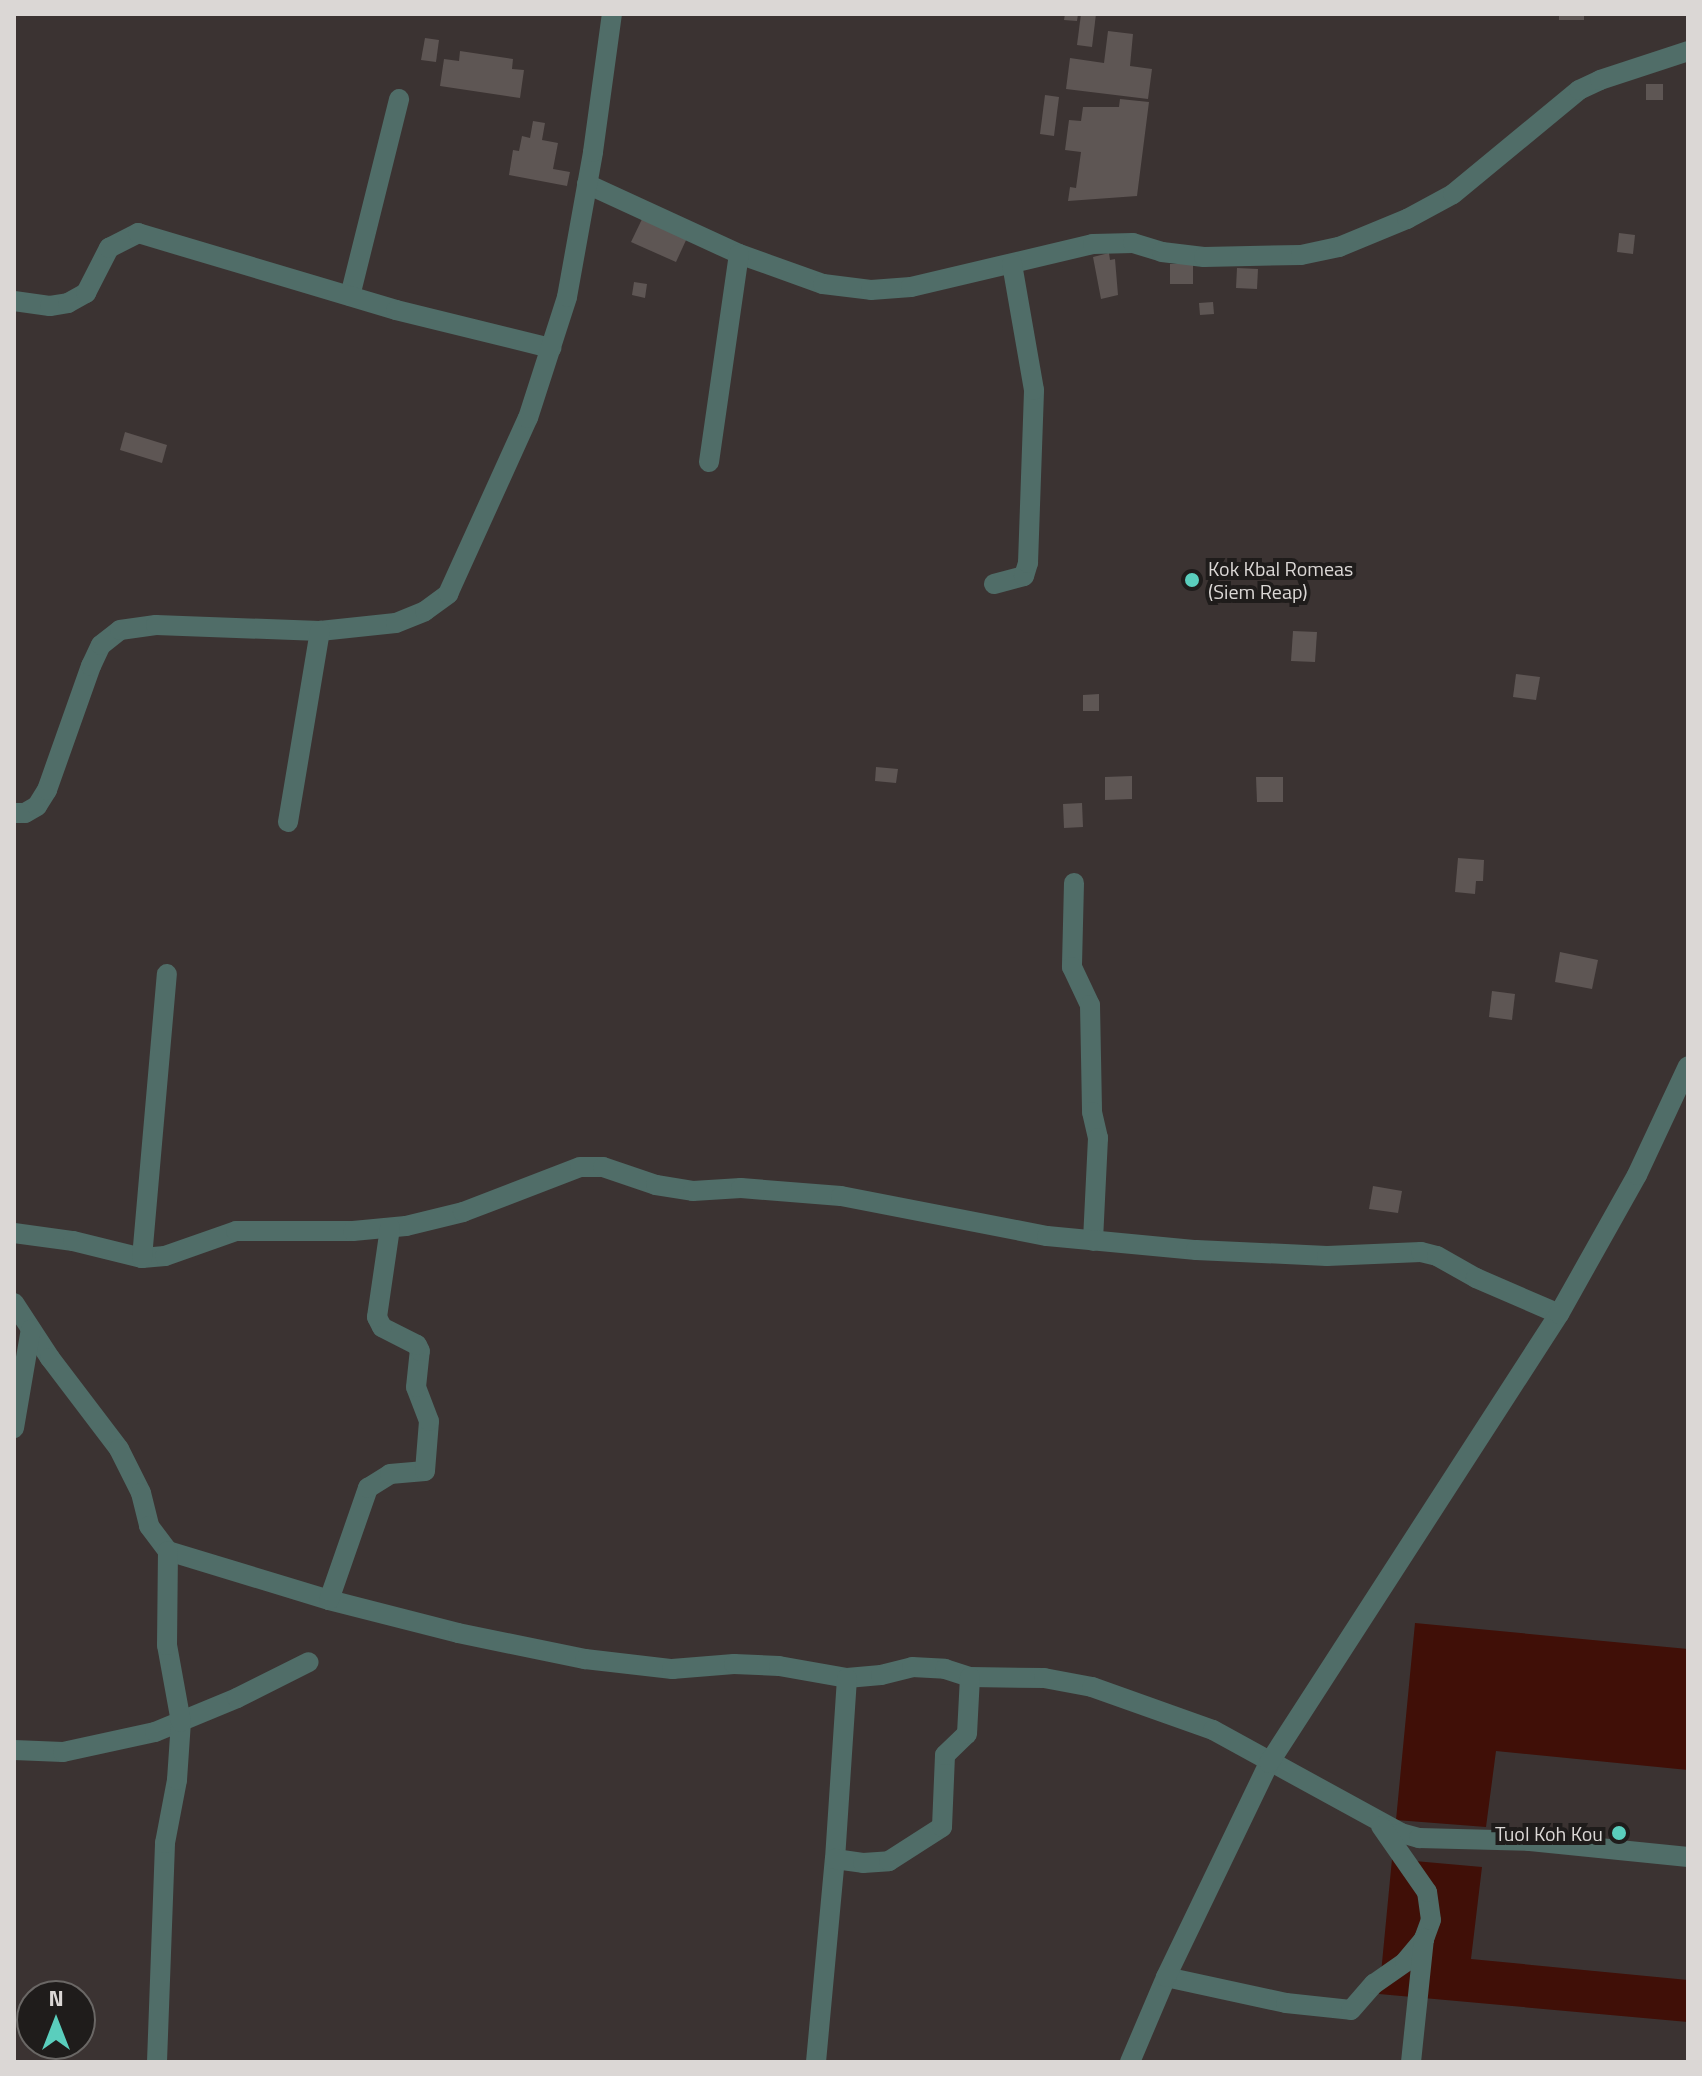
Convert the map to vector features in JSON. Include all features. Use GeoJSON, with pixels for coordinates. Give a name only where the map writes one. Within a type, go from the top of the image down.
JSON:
{"type":"FeatureCollection","features":[{"type":"Feature","properties":{"kind":"street"},"geometry":{"type":"LineString","coordinates":[[14,813],[25,813],[37,806],[47,790],[91,666],[101,645],[120,630],[156,625],[320,631],[396,623],[425,611],[448,594],[528,418],[567,297],[612,14]]}},
{"type":"Feature","properties":{"kind":"street"},"geometry":{"type":"LineString","coordinates":[[587,184],[739,254],[823,284],[871,290],[911,287],[1093,244],[1133,243],[1162,252],[1217,257],[1301,255],[1339,247],[1379,232],[1453,194],[1579,90],[1688,51]]}},
{"type":"Feature","properties":{"kind":"street"},"geometry":{"type":"LineString","coordinates":[[350,296],[399,99]]}},
{"type":"Feature","properties":{"kind":"street"},"geometry":{"type":"LineString","coordinates":[[14,301],[50,306],[68,303],[86,293],[109,248],[138,233],[350,296],[551,348]]}},
{"type":"Feature","properties":{"kind":"street"},"geometry":{"type":"LineString","coordinates":[[709,462],[739,254]]}},
{"type":"Feature","properties":{"kind":"street"},"geometry":{"type":"LineString","coordinates":[[994,584],[1024,576],[1028,563],[1034,390],[1012,264]]}},
{"type":"Feature","properties":{"kind":"street"},"geometry":{"type":"LineString","coordinates":[[288,822],[320,631]]}},
{"type":"Feature","properties":{"kind":"street"},"geometry":{"type":"LineString","coordinates":[[1074,883],[1072,967],[1090,1005],[1092,1112],[1098,1138],[1093,1241]]}},
{"type":"Feature","properties":{"kind":"street"},"geometry":{"type":"LineString","coordinates":[[142,1258],[167,974]]}},
{"type":"Feature","properties":{"kind":"street"},"geometry":{"type":"LineString","coordinates":[[1130,2062],[1166,1977],[1269,1763],[1559,1314],[1637,1175],[1688,1066]]}},
{"type":"Feature","properties":{"kind":"street"},"geometry":{"type":"LineString","coordinates":[[14,1233],[73,1241],[142,1258],[165,1256],[197,1242],[236,1231],[390,1228],[463,1212],[580,1167],[591,1167],[693,1191],[741,1188],[841,1196],[1047,1236],[1093,1241],[1327,1256],[1421,1252],[1437,1256],[1518,1298],[1559,1314]]}},
{"type":"Feature","properties":{"kind":"street"},"geometry":{"type":"LineString","coordinates":[[329,1600],[368,1488],[390,1474],[425,1471],[429,1421],[416,1387],[420,1351],[417,1345],[382,1327],[377,1317],[390,1228]]}},
{"type":"Feature","properties":{"kind":"street"},"geometry":{"type":"LineString","coordinates":[[14,1303],[119,1449],[141,1493],[149,1526],[168,1551],[329,1600],[501,1643],[585,1659],[672,1669],[734,1664],[779,1666],[847,1678],[881,1675],[912,1667],[945,1669],[970,1677],[1044,1678],[1092,1687],[1213,1730],[1378,1821],[1419,1838],[1530,1841],[1688,1857]]}},
{"type":"Feature","properties":{"kind":"street"},"geometry":{"type":"LineString","coordinates":[[14,1428],[31,1329]]}},
{"type":"Feature","properties":{"kind":"street"},"geometry":{"type":"LineString","coordinates":[[157,2062],[165,1843],[177,1780],[181,1722],[167,1645],[168,1551]]}},
{"type":"Feature","properties":{"kind":"street"},"geometry":{"type":"LineString","coordinates":[[14,1750],[79,1749],[181,1722],[309,1662]]}},
{"type":"Feature","properties":{"kind":"street"},"geometry":{"type":"LineString","coordinates":[[835,1859],[863,1863],[889,1861],[942,1827],[945,1755],[967,1734],[970,1677]]}},
{"type":"Feature","properties":{"kind":"street"},"geometry":{"type":"LineString","coordinates":[[816,2062],[835,1859],[847,1678]]}},
{"type":"Feature","properties":{"kind":"street"},"geometry":{"type":"LineString","coordinates":[[1378,1821],[1427,1892],[1431,1920],[1424,1939],[1411,2062]]}},
{"type":"Feature","properties":{"kind":"street"},"geometry":{"type":"LineString","coordinates":[[1166,1977],[1257,1998],[1351,2010],[1374,1984],[1405,1962],[1424,1939]]}},
{"type":"Feature","properties":{"kind":"shaded area"},"geometry":{"type":"Polygon","coordinates":[[[1415,1623],[1688,1649],[1688,1770],[1496,1751],[1486,1827],[1396,1820],[1415,1623]]]}},
{"type":"Feature","properties":{"kind":"shaded area"},"geometry":{"type":"Polygon","coordinates":[[[1392,1859],[1482,1867],[1471,1959],[1688,1980],[1688,2022],[1379,1994],[1392,1859]]]}},
{"type":"Feature","properties":{"kind":"building"},"geometry":{"type":"Polygon","coordinates":[[[1065,14],[1078,14],[1077,21],[1064,20],[1065,14]]]}},
{"type":"Feature","properties":{"kind":"building"},"geometry":{"type":"Polygon","coordinates":[[[1081,14],[1096,14],[1092,47],[1077,45],[1081,14]]]}},
{"type":"Feature","properties":{"kind":"building"},"geometry":{"type":"Polygon","coordinates":[[[1559,14],[1584,14],[1584,20],[1559,20],[1559,14]]]}},
{"type":"Feature","properties":{"kind":"building"},"geometry":{"type":"Polygon","coordinates":[[[1108,31],[1133,34],[1130,66],[1152,69],[1148,99],[1066,89],[1070,58],[1104,63],[1108,31]]]}},
{"type":"Feature","properties":{"kind":"building"},"geometry":{"type":"Polygon","coordinates":[[[425,38],[439,40],[436,62],[421,60],[425,38]]]}},
{"type":"Feature","properties":{"kind":"building"},"geometry":{"type":"Polygon","coordinates":[[[460,51],[513,59],[512,69],[524,70],[520,98],[440,86],[444,59],[459,61],[460,51]]]}},
{"type":"Feature","properties":{"kind":"building"},"geometry":{"type":"Polygon","coordinates":[[[1646,84],[1663,84],[1663,100],[1646,100],[1646,84]]]}},
{"type":"Feature","properties":{"kind":"building"},"geometry":{"type":"Polygon","coordinates":[[[1045,95],[1059,97],[1054,136],[1040,134],[1045,95]]]}},
{"type":"Feature","properties":{"kind":"building"},"geometry":{"type":"Polygon","coordinates":[[[1120,99],[1149,102],[1137,196],[1068,201],[1070,187],[1076,188],[1081,152],[1065,150],[1069,120],[1081,121],[1083,107],[1119,107],[1120,99]]]}},
{"type":"Feature","properties":{"kind":"building"},"geometry":{"type":"Polygon","coordinates":[[[533,121],[545,123],[542,140],[558,143],[553,169],[570,172],[567,186],[509,175],[513,150],[519,151],[522,136],[530,138],[533,121]]]}},
{"type":"Feature","properties":{"kind":"building"},"geometry":{"type":"Polygon","coordinates":[[[644,215],[687,238],[676,262],[631,242],[644,215]]]}},
{"type":"Feature","properties":{"kind":"building"},"geometry":{"type":"Polygon","coordinates":[[[1619,233],[1635,235],[1633,254],[1617,252],[1619,233]]]}},
{"type":"Feature","properties":{"kind":"building"},"geometry":{"type":"Polygon","coordinates":[[[1109,253],[1110,260],[1115,259],[1118,295],[1101,299],[1093,257],[1109,253]]]}},
{"type":"Feature","properties":{"kind":"building"},"geometry":{"type":"Polygon","coordinates":[[[1170,264],[1193,264],[1193,284],[1170,284],[1170,264]]]}},
{"type":"Feature","properties":{"kind":"building"},"geometry":{"type":"Polygon","coordinates":[[[1237,268],[1258,269],[1257,289],[1236,288],[1237,268]]]}},
{"type":"Feature","properties":{"kind":"building"},"geometry":{"type":"Polygon","coordinates":[[[634,282],[647,284],[645,298],[632,295],[634,282]]]}},
{"type":"Feature","properties":{"kind":"building"},"geometry":{"type":"Polygon","coordinates":[[[1213,302],[1214,314],[1200,315],[1199,303],[1213,302]]]}},
{"type":"Feature","properties":{"kind":"building"},"geometry":{"type":"Polygon","coordinates":[[[125,432],[167,445],[162,463],[120,450],[125,432]]]}},
{"type":"Feature","properties":{"kind":"building"},"geometry":{"type":"Polygon","coordinates":[[[1293,631],[1317,632],[1315,662],[1291,661],[1293,631]]]}},
{"type":"Feature","properties":{"kind":"building"},"geometry":{"type":"Polygon","coordinates":[[[1516,674],[1540,677],[1536,700],[1513,697],[1516,674]]]}},
{"type":"Feature","properties":{"kind":"building"},"geometry":{"type":"Polygon","coordinates":[[[1099,694],[1099,711],[1083,711],[1083,695],[1099,694]]]}},
{"type":"Feature","properties":{"kind":"building"},"geometry":{"type":"Polygon","coordinates":[[[876,767],[898,769],[896,783],[875,781],[876,767]]]}},
{"type":"Feature","properties":{"kind":"building"},"geometry":{"type":"Polygon","coordinates":[[[1132,776],[1132,799],[1105,800],[1105,777],[1132,776]]]}},
{"type":"Feature","properties":{"kind":"building"},"geometry":{"type":"Polygon","coordinates":[[[1256,777],[1283,777],[1283,802],[1257,802],[1256,777]]]}},
{"type":"Feature","properties":{"kind":"building"},"geometry":{"type":"Polygon","coordinates":[[[1082,803],[1083,827],[1064,828],[1063,804],[1082,803]]]}},
{"type":"Feature","properties":{"kind":"building"},"geometry":{"type":"Polygon","coordinates":[[[1458,858],[1484,860],[1483,881],[1476,881],[1475,894],[1455,892],[1458,858]]]}},
{"type":"Feature","properties":{"kind":"building"},"geometry":{"type":"Polygon","coordinates":[[[1560,952],[1598,960],[1592,989],[1555,982],[1560,952]]]}},
{"type":"Feature","properties":{"kind":"building"},"geometry":{"type":"Polygon","coordinates":[[[1492,991],[1515,994],[1512,1020],[1489,1017],[1492,991]]]}},
{"type":"Feature","properties":{"kind":"building"},"geometry":{"type":"Polygon","coordinates":[[[1373,1186],[1402,1191],[1398,1213],[1369,1209],[1373,1186]]]}},
{"type":"Feature","properties":{"kind":"place","name":"Kok Kbal Romeas (Siem Reap)"},"geometry":{"type":"Point","coordinates":[1192,580]}},
{"type":"Feature","properties":{"kind":"place","name":"Tuol Koh Kou"},"geometry":{"type":"Point","coordinates":[1619,1833]}}]}
